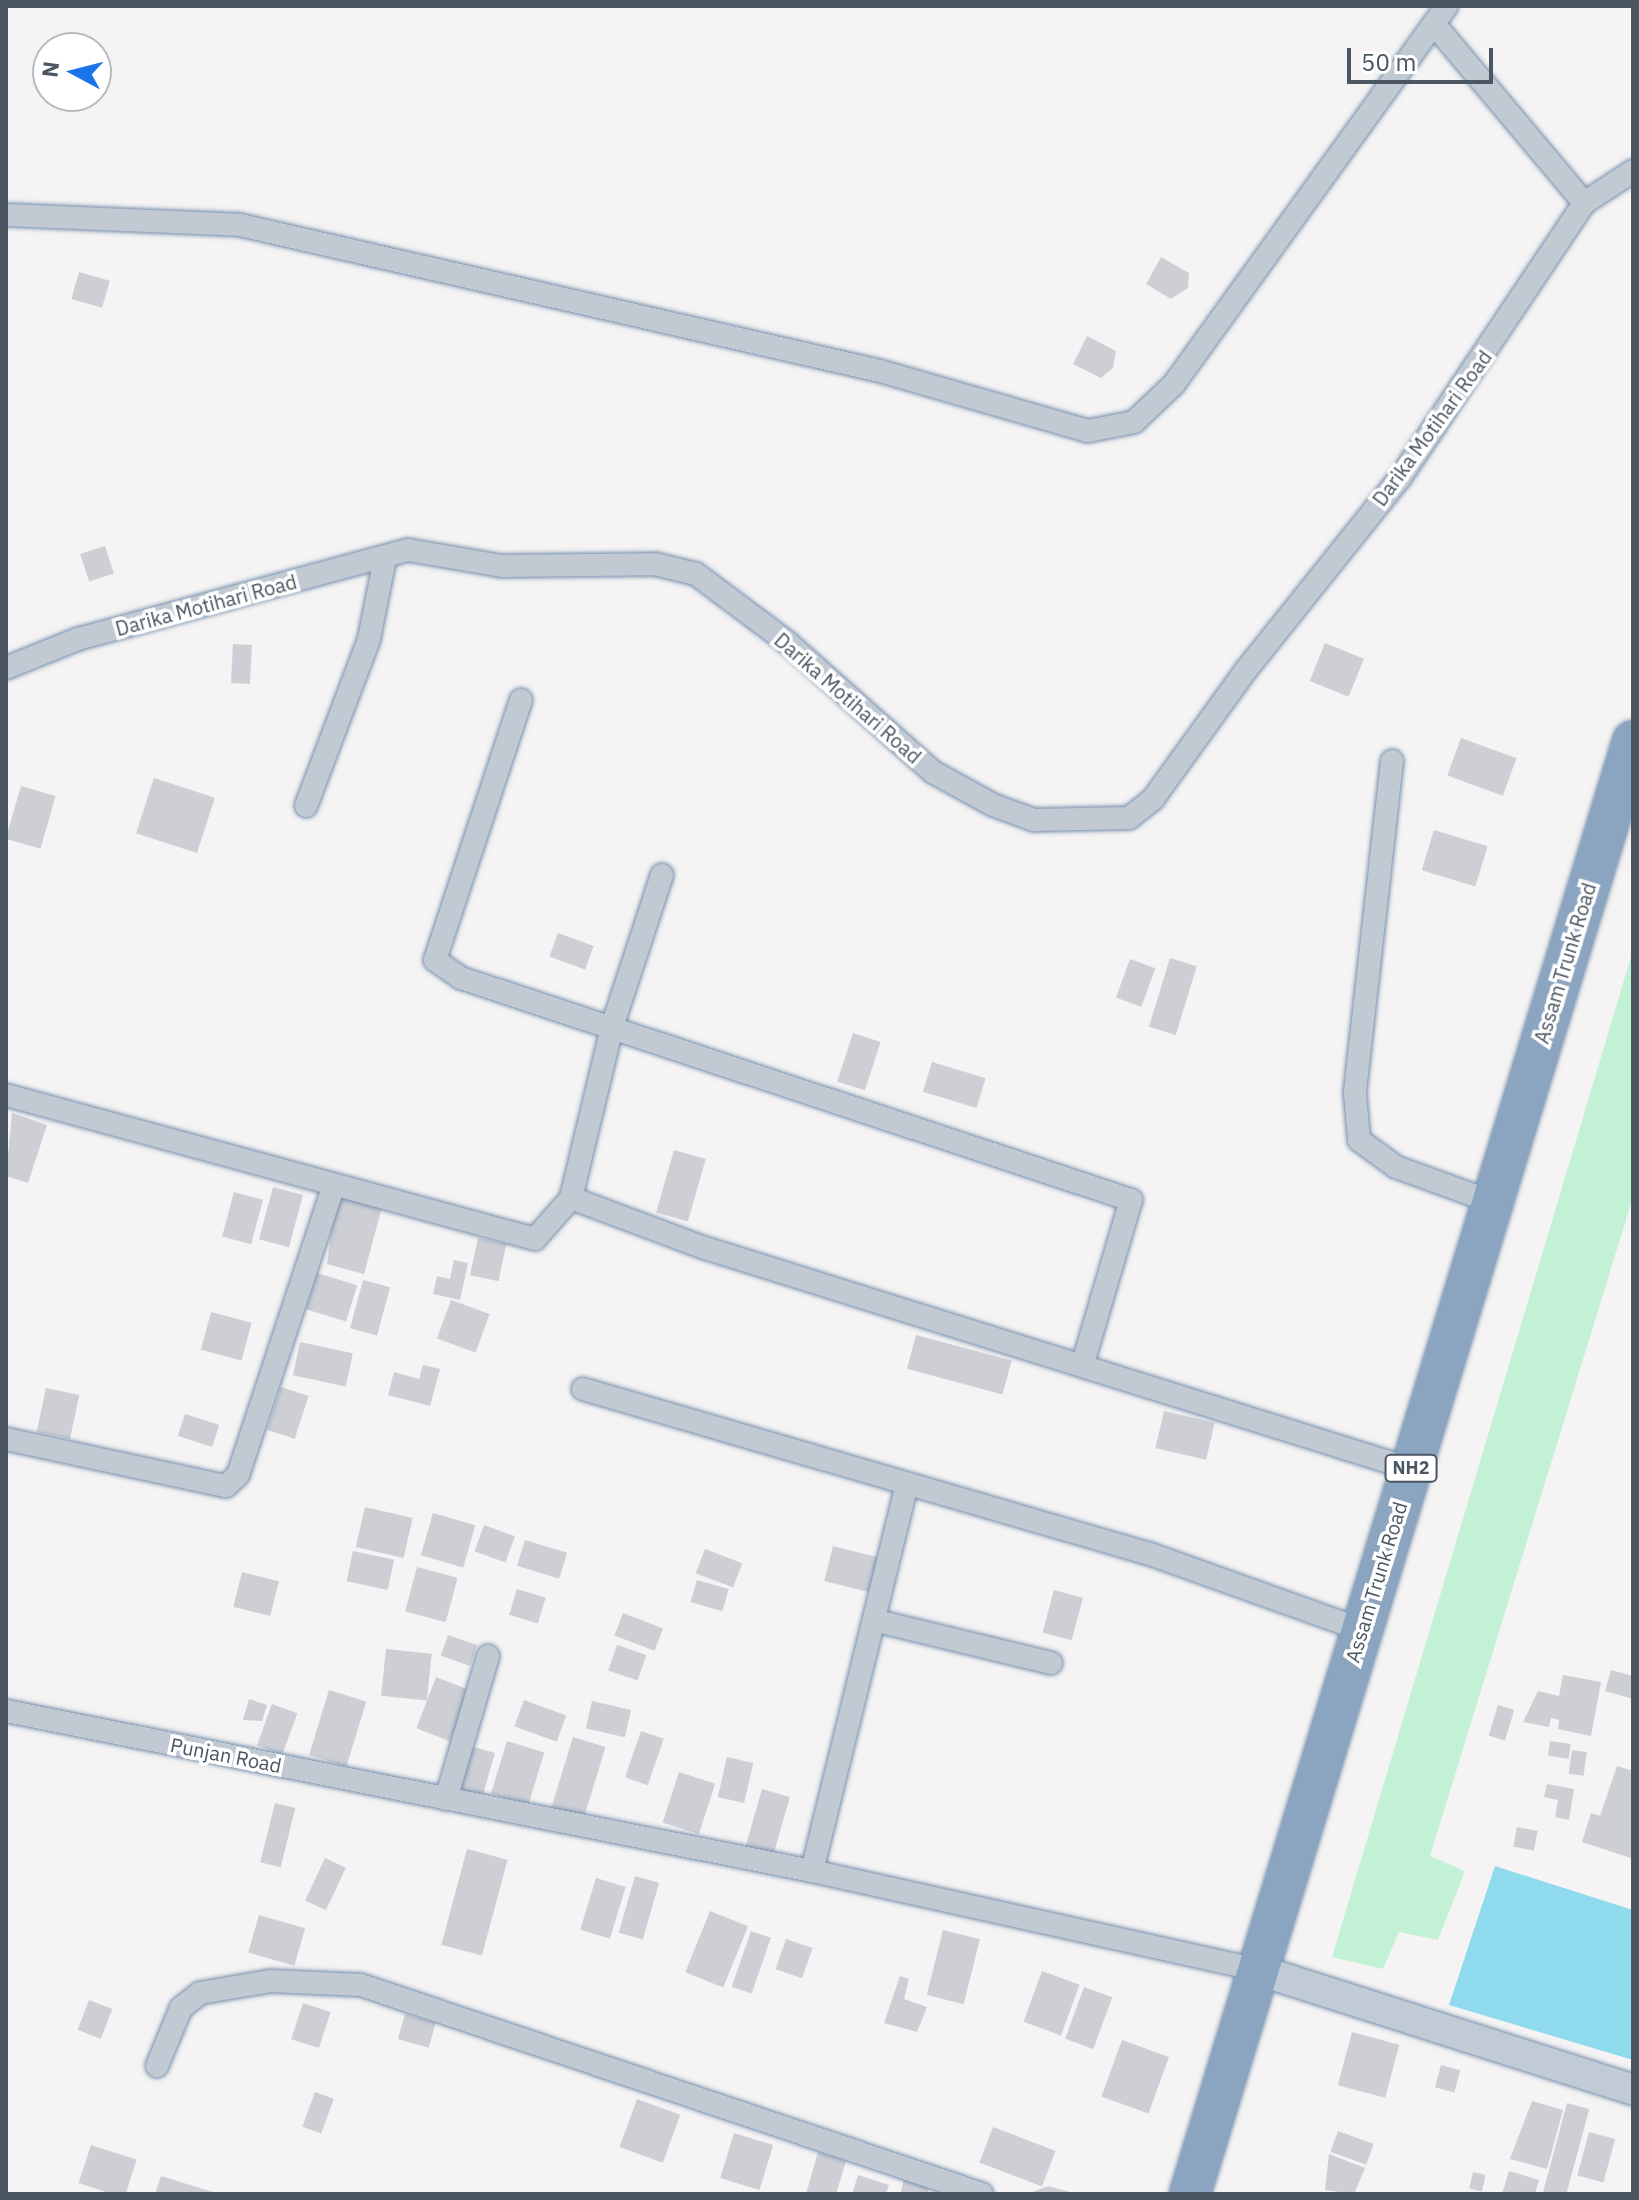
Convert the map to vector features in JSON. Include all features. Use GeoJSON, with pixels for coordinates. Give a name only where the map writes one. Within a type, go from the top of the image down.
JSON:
{"type":"FeatureCollection","features":[{"type":"Feature","properties":{"kind":"highway","name":"Assam Trunk Road"},"geometry":{"type":"LineString","coordinates":[[1190,2194],[1633,741]]}},
{"type":"Feature","properties":{"kind":"street"},"geometry":{"type":"LineString","coordinates":[[6,215],[240,225],[880,371],[1088,431],[1134,422],[1174,384],[1441,15],[1516,121],[1579,196]]}},
{"type":"Feature","properties":{"kind":"street","name":"Darika Motihari Road"},"geometry":{"type":"LineString","coordinates":[[6,668],[78,639],[408,550],[502,566],[655,564],[696,574],[787,642],[933,772],[1034,820],[1129,818],[1153,799],[1246,670],[1400,478],[1579,196],[1633,171]]}},
{"type":"Feature","properties":{"kind":"street"},"geometry":{"type":"LineString","coordinates":[[306,806],[369,639],[385,558]]}},
{"type":"Feature","properties":{"kind":"street"},"geometry":{"type":"LineString","coordinates":[[521,700],[435,960],[461,978],[1131,1200],[1083,1363]]}},
{"type":"Feature","properties":{"kind":"street"},"geometry":{"type":"LineString","coordinates":[[1392,761],[1355,1093],[1359,1140],[1396,1167],[1492,1202]]}},
{"type":"Feature","properties":{"kind":"street"},"geometry":{"type":"LineString","coordinates":[[6,1095],[333,1187],[535,1239],[571,1198],[612,1027],[662,875]]}},
{"type":"Feature","properties":{"kind":"street"},"geometry":{"type":"LineString","coordinates":[[6,1439],[226,1486],[238,1475],[333,1187]]}},
{"type":"Feature","properties":{"kind":"street"},"geometry":{"type":"LineString","coordinates":[[571,1198],[705,1248],[1083,1363],[1411,1469]]}},
{"type":"Feature","properties":{"kind":"street"},"geometry":{"type":"LineString","coordinates":[[583,1389],[883,1473],[906,1487],[1153,1555],[1362,1630]]}},
{"type":"Feature","properties":{"kind":"street"},"geometry":{"type":"LineString","coordinates":[[812,1871],[877,1621],[906,1487]]}},
{"type":"Feature","properties":{"kind":"street"},"geometry":{"type":"LineString","coordinates":[[877,1621],[1051,1663]]}},
{"type":"Feature","properties":{"kind":"street"},"geometry":{"type":"LineString","coordinates":[[446,1799],[488,1656]]}},
{"type":"Feature","properties":{"kind":"street","name":"Punjan Road"},"geometry":{"type":"LineString","coordinates":[[6,1711],[812,1871],[1258,1970]]}},
{"type":"Feature","properties":{"kind":"street"},"geometry":{"type":"LineString","coordinates":[[1258,1970],[1633,2090]]}},
{"type":"Feature","properties":{"kind":"street"},"geometry":{"type":"LineString","coordinates":[[157,2066],[181,2008],[200,1993],[270,1981],[361,1985],[982,2194]]}},
{"type":"Feature","properties":{"kind":"green space"},"geometry":{"type":"Polygon","coordinates":[[[1633,950],[1633,1197],[1430,1856],[1465,1871],[1438,1940],[1399,1932],[1383,1969],[1332,1957],[1633,950]]]}},
{"type":"Feature","properties":{"kind":"water"},"geometry":{"type":"Polygon","coordinates":[[[1495,1866],[1633,1910],[1633,2060],[1449,2005],[1495,1866]]]}},
{"type":"Feature","properties":{"kind":"building"},"geometry":{"type":"Polygon","coordinates":[[[1161,257],[1189,273],[1188,288],[1171,299],[1146,284],[1161,257]]]}},
{"type":"Feature","properties":{"kind":"building"},"geometry":{"type":"Polygon","coordinates":[[[79,272],[110,281],[102,308],[71,299],[79,272]]]}},
{"type":"Feature","properties":{"kind":"building"},"geometry":{"type":"Polygon","coordinates":[[[1087,336],[1116,351],[1113,368],[1101,378],[1073,364],[1087,336]]]}},
{"type":"Feature","properties":{"kind":"building"},"geometry":{"type":"Polygon","coordinates":[[[105,546],[114,574],[89,582],[80,554],[105,546]]]}},
{"type":"Feature","properties":{"kind":"building"},"geometry":{"type":"Polygon","coordinates":[[[1325,643],[1364,659],[1349,697],[1310,681],[1325,643]]]}},
{"type":"Feature","properties":{"kind":"building"},"geometry":{"type":"Polygon","coordinates":[[[233,644],[252,645],[250,684],[231,683],[233,644]]]}},
{"type":"Feature","properties":{"kind":"building"},"geometry":{"type":"Polygon","coordinates":[[[1461,738],[1516,758],[1503,796],[1447,776],[1461,738]]]}},
{"type":"Feature","properties":{"kind":"building"},"geometry":{"type":"Polygon","coordinates":[[[154,778],[215,798],[197,853],[136,833],[154,778]]]}},
{"type":"Feature","properties":{"kind":"building"},"geometry":{"type":"Polygon","coordinates":[[[21,786],[56,796],[40,849],[6,839],[21,786]]]}},
{"type":"Feature","properties":{"kind":"building"},"geometry":{"type":"Polygon","coordinates":[[[1434,830],[1488,846],[1475,887],[1422,870],[1434,830]]]}},
{"type":"Feature","properties":{"kind":"building"},"geometry":{"type":"Polygon","coordinates":[[[558,933],[594,946],[585,969],[549,956],[558,933]]]}},
{"type":"Feature","properties":{"kind":"building"},"geometry":{"type":"Polygon","coordinates":[[[1170,958],[1197,966],[1176,1035],[1149,1027],[1170,958]]]}},
{"type":"Feature","properties":{"kind":"building"},"geometry":{"type":"Polygon","coordinates":[[[1130,959],[1155,968],[1141,1007],[1116,998],[1130,959]]]}},
{"type":"Feature","properties":{"kind":"building"},"geometry":{"type":"Polygon","coordinates":[[[853,1033],[881,1042],[865,1090],[837,1082],[853,1033]]]}},
{"type":"Feature","properties":{"kind":"building"},"geometry":{"type":"Polygon","coordinates":[[[932,1062],[986,1078],[976,1108],[923,1092],[932,1062]]]}},
{"type":"Feature","properties":{"kind":"building"},"geometry":{"type":"Polygon","coordinates":[[[12,1113],[47,1125],[28,1183],[6,1176],[12,1113]]]}},
{"type":"Feature","properties":{"kind":"building"},"geometry":{"type":"Polygon","coordinates":[[[674,1150],[706,1159],[688,1222],[656,1212],[674,1150]]]}},
{"type":"Feature","properties":{"kind":"building"},"geometry":{"type":"Polygon","coordinates":[[[273,1187],[303,1195],[289,1247],[259,1239],[273,1187]]]}},
{"type":"Feature","properties":{"kind":"building"},"geometry":{"type":"Polygon","coordinates":[[[234,1192],[263,1200],[251,1244],[222,1236],[234,1192]]]}},
{"type":"Feature","properties":{"kind":"building"},"geometry":{"type":"Polygon","coordinates":[[[336,1195],[382,1207],[364,1274],[327,1264],[336,1195]]]}},
{"type":"Feature","properties":{"kind":"building"},"geometry":{"type":"Polygon","coordinates":[[[478,1238],[506,1244],[498,1281],[470,1275],[478,1238]]]}},
{"type":"Feature","properties":{"kind":"building"},"geometry":{"type":"Polygon","coordinates":[[[454,1260],[468,1263],[460,1300],[433,1294],[437,1276],[450,1279],[454,1260]]]}},
{"type":"Feature","properties":{"kind":"building"},"geometry":{"type":"Polygon","coordinates":[[[317,1273],[357,1285],[346,1322],[306,1309],[317,1273]]]}},
{"type":"Feature","properties":{"kind":"building"},"geometry":{"type":"Polygon","coordinates":[[[363,1280],[390,1287],[377,1336],[350,1328],[363,1280]]]}},
{"type":"Feature","properties":{"kind":"building"},"geometry":{"type":"Polygon","coordinates":[[[451,1300],[490,1314],[476,1353],[437,1339],[451,1300]]]}},
{"type":"Feature","properties":{"kind":"building"},"geometry":{"type":"Polygon","coordinates":[[[211,1312],[252,1323],[241,1361],[201,1350],[211,1312]]]}},
{"type":"Feature","properties":{"kind":"building"},"geometry":{"type":"Polygon","coordinates":[[[916,1335],[1012,1361],[1003,1394],[907,1369],[916,1335]]]}},
{"type":"Feature","properties":{"kind":"building"},"geometry":{"type":"Polygon","coordinates":[[[300,1342],[353,1353],[346,1386],[293,1375],[300,1342]]]}},
{"type":"Feature","properties":{"kind":"building"},"geometry":{"type":"Polygon","coordinates":[[[423,1365],[440,1369],[430,1406],[388,1395],[394,1372],[419,1379],[423,1365]]]}},
{"type":"Feature","properties":{"kind":"building"},"geometry":{"type":"Polygon","coordinates":[[[281,1387],[309,1396],[295,1439],[267,1430],[281,1387]]]}},
{"type":"Feature","properties":{"kind":"building"},"geometry":{"type":"Polygon","coordinates":[[[46,1388],[79,1395],[70,1439],[37,1432],[46,1388]]]}},
{"type":"Feature","properties":{"kind":"building"},"geometry":{"type":"Polygon","coordinates":[[[1164,1411],[1215,1423],[1206,1460],[1155,1448],[1164,1411]]]}},
{"type":"Feature","properties":{"kind":"building"},"geometry":{"type":"Polygon","coordinates":[[[185,1414],[219,1425],[212,1447],[178,1436],[185,1414]]]}},
{"type":"Feature","properties":{"kind":"building"},"geometry":{"type":"Polygon","coordinates":[[[365,1507],[413,1518],[404,1558],[356,1547],[365,1507]]]}},
{"type":"Feature","properties":{"kind":"building"},"geometry":{"type":"Polygon","coordinates":[[[433,1513],[475,1525],[463,1567],[421,1555],[433,1513]]]}},
{"type":"Feature","properties":{"kind":"building"},"geometry":{"type":"Polygon","coordinates":[[[484,1525],[515,1536],[505,1563],[474,1551],[484,1525]]]}},
{"type":"Feature","properties":{"kind":"building"},"geometry":{"type":"Polygon","coordinates":[[[525,1540],[567,1553],[559,1579],[517,1566],[525,1540]]]}},
{"type":"Feature","properties":{"kind":"building"},"geometry":{"type":"Polygon","coordinates":[[[833,1546],[878,1557],[869,1592],[824,1581],[833,1546]]]}},
{"type":"Feature","properties":{"kind":"building"},"geometry":{"type":"Polygon","coordinates":[[[705,1549],[742,1563],[733,1588],[696,1573],[705,1549]]]}},
{"type":"Feature","properties":{"kind":"building"},"geometry":{"type":"Polygon","coordinates":[[[353,1551],[394,1560],[388,1590],[347,1581],[353,1551]]]}},
{"type":"Feature","properties":{"kind":"building"},"geometry":{"type":"Polygon","coordinates":[[[417,1567],[458,1578],[446,1622],[405,1611],[417,1567]]]}},
{"type":"Feature","properties":{"kind":"building"},"geometry":{"type":"Polygon","coordinates":[[[242,1572],[279,1581],[270,1616],[233,1607],[242,1572]]]}},
{"type":"Feature","properties":{"kind":"building"},"geometry":{"type":"Polygon","coordinates":[[[697,1580],[729,1589],[722,1611],[691,1602],[697,1580]]]}},
{"type":"Feature","properties":{"kind":"building"},"geometry":{"type":"Polygon","coordinates":[[[517,1589],[546,1598],[538,1624],[509,1615],[517,1589]]]}},
{"type":"Feature","properties":{"kind":"building"},"geometry":{"type":"Polygon","coordinates":[[[1054,1590],[1083,1598],[1072,1640],[1043,1633],[1054,1590]]]}},
{"type":"Feature","properties":{"kind":"building"},"geometry":{"type":"Polygon","coordinates":[[[623,1613],[663,1628],[655,1651],[614,1635],[623,1613]]]}},
{"type":"Feature","properties":{"kind":"building"},"geometry":{"type":"Polygon","coordinates":[[[448,1635],[477,1645],[470,1666],[441,1656],[448,1635]]]}},
{"type":"Feature","properties":{"kind":"building"},"geometry":{"type":"Polygon","coordinates":[[[617,1645],[646,1655],[638,1681],[608,1671],[617,1645]]]}},
{"type":"Feature","properties":{"kind":"building"},"geometry":{"type":"Polygon","coordinates":[[[386,1649],[432,1654],[427,1701],[381,1696],[386,1649]]]}},
{"type":"Feature","properties":{"kind":"building"},"geometry":{"type":"Polygon","coordinates":[[[1611,1670],[1633,1676],[1633,1699],[1605,1691],[1611,1670]]]}},
{"type":"Feature","properties":{"kind":"building"},"geometry":{"type":"Polygon","coordinates":[[[1563,1675],[1601,1682],[1591,1736],[1558,1729],[1559,1720],[1551,1718],[1549,1727],[1523,1722],[1538,1691],[1559,1696],[1563,1675]]]}},
{"type":"Feature","properties":{"kind":"building"},"geometry":{"type":"Polygon","coordinates":[[[436,1677],[470,1690],[450,1741],[416,1728],[436,1677]]]}},
{"type":"Feature","properties":{"kind":"building"},"geometry":{"type":"Polygon","coordinates":[[[329,1690],[366,1701],[346,1766],[309,1755],[329,1690]]]}},
{"type":"Feature","properties":{"kind":"building"},"geometry":{"type":"Polygon","coordinates":[[[249,1699],[267,1705],[262,1721],[243,1720],[249,1699]]]}},
{"type":"Feature","properties":{"kind":"building"},"geometry":{"type":"Polygon","coordinates":[[[524,1700],[566,1715],[557,1742],[514,1726],[524,1700]]]}},
{"type":"Feature","properties":{"kind":"building"},"geometry":{"type":"Polygon","coordinates":[[[592,1701],[631,1710],[625,1737],[586,1728],[592,1701]]]}},
{"type":"Feature","properties":{"kind":"building"},"geometry":{"type":"Polygon","coordinates":[[[272,1704],[297,1713],[282,1755],[257,1745],[272,1704]]]}},
{"type":"Feature","properties":{"kind":"building"},"geometry":{"type":"Polygon","coordinates":[[[1498,1705],[1514,1710],[1505,1741],[1489,1736],[1498,1705]]]}},
{"type":"Feature","properties":{"kind":"building"},"geometry":{"type":"Polygon","coordinates":[[[641,1731],[664,1739],[648,1785],[625,1777],[641,1731]]]}},
{"type":"Feature","properties":{"kind":"building"},"geometry":{"type":"Polygon","coordinates":[[[573,1737],[606,1747],[582,1822],[550,1813],[573,1737]]]}},
{"type":"Feature","properties":{"kind":"building"},"geometry":{"type":"Polygon","coordinates":[[[507,1741],[544,1752],[528,1805],[491,1794],[507,1741]]]}},
{"type":"Feature","properties":{"kind":"building"},"geometry":{"type":"Polygon","coordinates":[[[1550,1741],[1571,1744],[1569,1759],[1548,1756],[1550,1741]]]}},
{"type":"Feature","properties":{"kind":"building"},"geometry":{"type":"Polygon","coordinates":[[[467,1745],[495,1753],[482,1796],[455,1788],[467,1745]]]}},
{"type":"Feature","properties":{"kind":"building"},"geometry":{"type":"Polygon","coordinates":[[[1572,1750],[1587,1752],[1584,1776],[1569,1774],[1572,1750]]]}},
{"type":"Feature","properties":{"kind":"building"},"geometry":{"type":"Polygon","coordinates":[[[727,1757],[753,1763],[744,1803],[718,1797],[727,1757]]]}},
{"type":"Feature","properties":{"kind":"building"},"geometry":{"type":"Polygon","coordinates":[[[1617,1766],[1633,1771],[1631,1858],[1582,1842],[1591,1813],[1600,1816],[1617,1766]]]}},
{"type":"Feature","properties":{"kind":"building"},"geometry":{"type":"Polygon","coordinates":[[[679,1772],[715,1784],[699,1834],[663,1822],[679,1772]]]}},
{"type":"Feature","properties":{"kind":"building"},"geometry":{"type":"Polygon","coordinates":[[[1547,1784],[1574,1789],[1569,1820],[1555,1817],[1558,1800],[1544,1797],[1547,1784]]]}},
{"type":"Feature","properties":{"kind":"building"},"geometry":{"type":"Polygon","coordinates":[[[762,1789],[790,1797],[773,1855],[745,1847],[762,1789]]]}},
{"type":"Feature","properties":{"kind":"building"},"geometry":{"type":"Polygon","coordinates":[[[275,1803],[295,1808],[281,1867],[260,1862],[275,1803]]]}},
{"type":"Feature","properties":{"kind":"building"},"geometry":{"type":"Polygon","coordinates":[[[1517,1827],[1538,1831],[1534,1851],[1513,1847],[1517,1827]]]}},
{"type":"Feature","properties":{"kind":"building"},"geometry":{"type":"Polygon","coordinates":[[[467,1849],[508,1860],[482,1955],[441,1945],[467,1849]]]}},
{"type":"Feature","properties":{"kind":"building"},"geometry":{"type":"Polygon","coordinates":[[[325,1858],[346,1868],[326,1910],[305,1901],[325,1858]]]}},
{"type":"Feature","properties":{"kind":"building"},"geometry":{"type":"Polygon","coordinates":[[[635,1876],[659,1883],[643,1940],[619,1933],[635,1876]]]}},
{"type":"Feature","properties":{"kind":"building"},"geometry":{"type":"Polygon","coordinates":[[[596,1878],[626,1887],[610,1939],[580,1930],[596,1878]]]}},
{"type":"Feature","properties":{"kind":"building"},"geometry":{"type":"Polygon","coordinates":[[[710,1911],[748,1926],[723,1988],[685,1972],[710,1911]]]}},
{"type":"Feature","properties":{"kind":"building"},"geometry":{"type":"Polygon","coordinates":[[[259,1915],[305,1928],[294,1966],[248,1952],[259,1915]]]}},
{"type":"Feature","properties":{"kind":"building"},"geometry":{"type":"Polygon","coordinates":[[[943,1930],[980,1939],[964,2004],[927,1995],[943,1930]]]}},
{"type":"Feature","properties":{"kind":"building"},"geometry":{"type":"Polygon","coordinates":[[[751,1931],[771,1938],[752,1994],[732,1987],[751,1931]]]}},
{"type":"Feature","properties":{"kind":"building"},"geometry":{"type":"Polygon","coordinates":[[[786,1939],[812,1948],[802,1978],[776,1969],[786,1939]]]}},
{"type":"Feature","properties":{"kind":"building"},"geometry":{"type":"Polygon","coordinates":[[[1042,1971],[1080,1985],[1061,2035],[1024,2022],[1042,1971]]]}},
{"type":"Feature","properties":{"kind":"building"},"geometry":{"type":"Polygon","coordinates":[[[900,1976],[909,1979],[904,1999],[927,2007],[917,2032],[884,2023],[900,1976]]]}},
{"type":"Feature","properties":{"kind":"building"},"geometry":{"type":"Polygon","coordinates":[[[1084,1987],[1112,1997],[1093,2049],[1065,2039],[1084,1987]]]}},
{"type":"Feature","properties":{"kind":"building"},"geometry":{"type":"Polygon","coordinates":[[[89,2000],[112,2009],[101,2039],[78,2030],[89,2000]]]}},
{"type":"Feature","properties":{"kind":"building"},"geometry":{"type":"Polygon","coordinates":[[[303,2003],[331,2012],[319,2048],[291,2039],[303,2003]]]}},
{"type":"Feature","properties":{"kind":"building"},"geometry":{"type":"Polygon","coordinates":[[[405,2014],[436,2023],[429,2048],[398,2039],[405,2014]]]}},
{"type":"Feature","properties":{"kind":"building"},"geometry":{"type":"Polygon","coordinates":[[[1352,2032],[1399,2045],[1385,2098],[1338,2085],[1352,2032]]]}},
{"type":"Feature","properties":{"kind":"building"},"geometry":{"type":"Polygon","coordinates":[[[1122,2040],[1169,2057],[1148,2113],[1101,2096],[1122,2040]]]}},
{"type":"Feature","properties":{"kind":"building"},"geometry":{"type":"Polygon","coordinates":[[[1441,2065],[1460,2070],[1454,2092],[1435,2087],[1441,2065]]]}},
{"type":"Feature","properties":{"kind":"building"},"geometry":{"type":"Polygon","coordinates":[[[315,2092],[334,2099],[321,2134],[302,2127],[315,2092]]]}},
{"type":"Feature","properties":{"kind":"building"},"geometry":{"type":"Polygon","coordinates":[[[637,2099],[680,2115],[663,2163],[620,2147],[637,2099]]]}},
{"type":"Feature","properties":{"kind":"building"},"geometry":{"type":"Polygon","coordinates":[[[1532,2101],[1563,2110],[1547,2169],[1510,2159],[1532,2101]]]}},
{"type":"Feature","properties":{"kind":"building"},"geometry":{"type":"Polygon","coordinates":[[[1567,2103],[1589,2109],[1566,2194],[1543,2194],[1567,2103]]]}},
{"type":"Feature","properties":{"kind":"building"},"geometry":{"type":"Polygon","coordinates":[[[993,2127],[1056,2151],[1042,2186],[979,2162],[993,2127]]]}},
{"type":"Feature","properties":{"kind":"building"},"geometry":{"type":"Polygon","coordinates":[[[1338,2131],[1374,2144],[1366,2165],[1330,2152],[1338,2131]]]}},
{"type":"Feature","properties":{"kind":"building"},"geometry":{"type":"Polygon","coordinates":[[[1589,2132],[1615,2139],[1603,2182],[1577,2175],[1589,2132]]]}},
{"type":"Feature","properties":{"kind":"building"},"geometry":{"type":"Polygon","coordinates":[[[734,2133],[773,2145],[759,2190],[720,2178],[734,2133]]]}},
{"type":"Feature","properties":{"kind":"building"},"geometry":{"type":"Polygon","coordinates":[[[91,2145],[137,2160],[126,2194],[112,2194],[79,2183],[91,2145]]]}},
{"type":"Feature","properties":{"kind":"building"},"geometry":{"type":"Polygon","coordinates":[[[818,2152],[846,2161],[836,2194],[806,2194],[818,2152]]]}},
{"type":"Feature","properties":{"kind":"building"},"geometry":{"type":"Polygon","coordinates":[[[1329,2154],[1365,2168],[1354,2194],[1325,2190],[1329,2154]]]}},
{"type":"Feature","properties":{"kind":"building"},"geometry":{"type":"Polygon","coordinates":[[[1509,2171],[1539,2180],[1535,2194],[1502,2194],[1509,2171]]]}},
{"type":"Feature","properties":{"kind":"building"},"geometry":{"type":"Polygon","coordinates":[[[1473,2172],[1486,2175],[1482,2191],[1469,2189],[1473,2172]]]}},
{"type":"Feature","properties":{"kind":"building"},"geometry":{"type":"Polygon","coordinates":[[[858,2175],[889,2185],[886,2194],[852,2194],[858,2175]]]}},
{"type":"Feature","properties":{"kind":"building"},"geometry":{"type":"Polygon","coordinates":[[[161,2176],[216,2193],[216,2194],[155,2194],[161,2176]]]}},
{"type":"Feature","properties":{"kind":"building"},"geometry":{"type":"Polygon","coordinates":[[[904,2180],[929,2188],[927,2194],[900,2194],[904,2180]]]}},
{"type":"Feature","properties":{"kind":"building"},"geometry":{"type":"Polygon","coordinates":[[[1048,2186],[1074,2193],[1074,2194],[1027,2194],[1048,2186]]]}}]}
